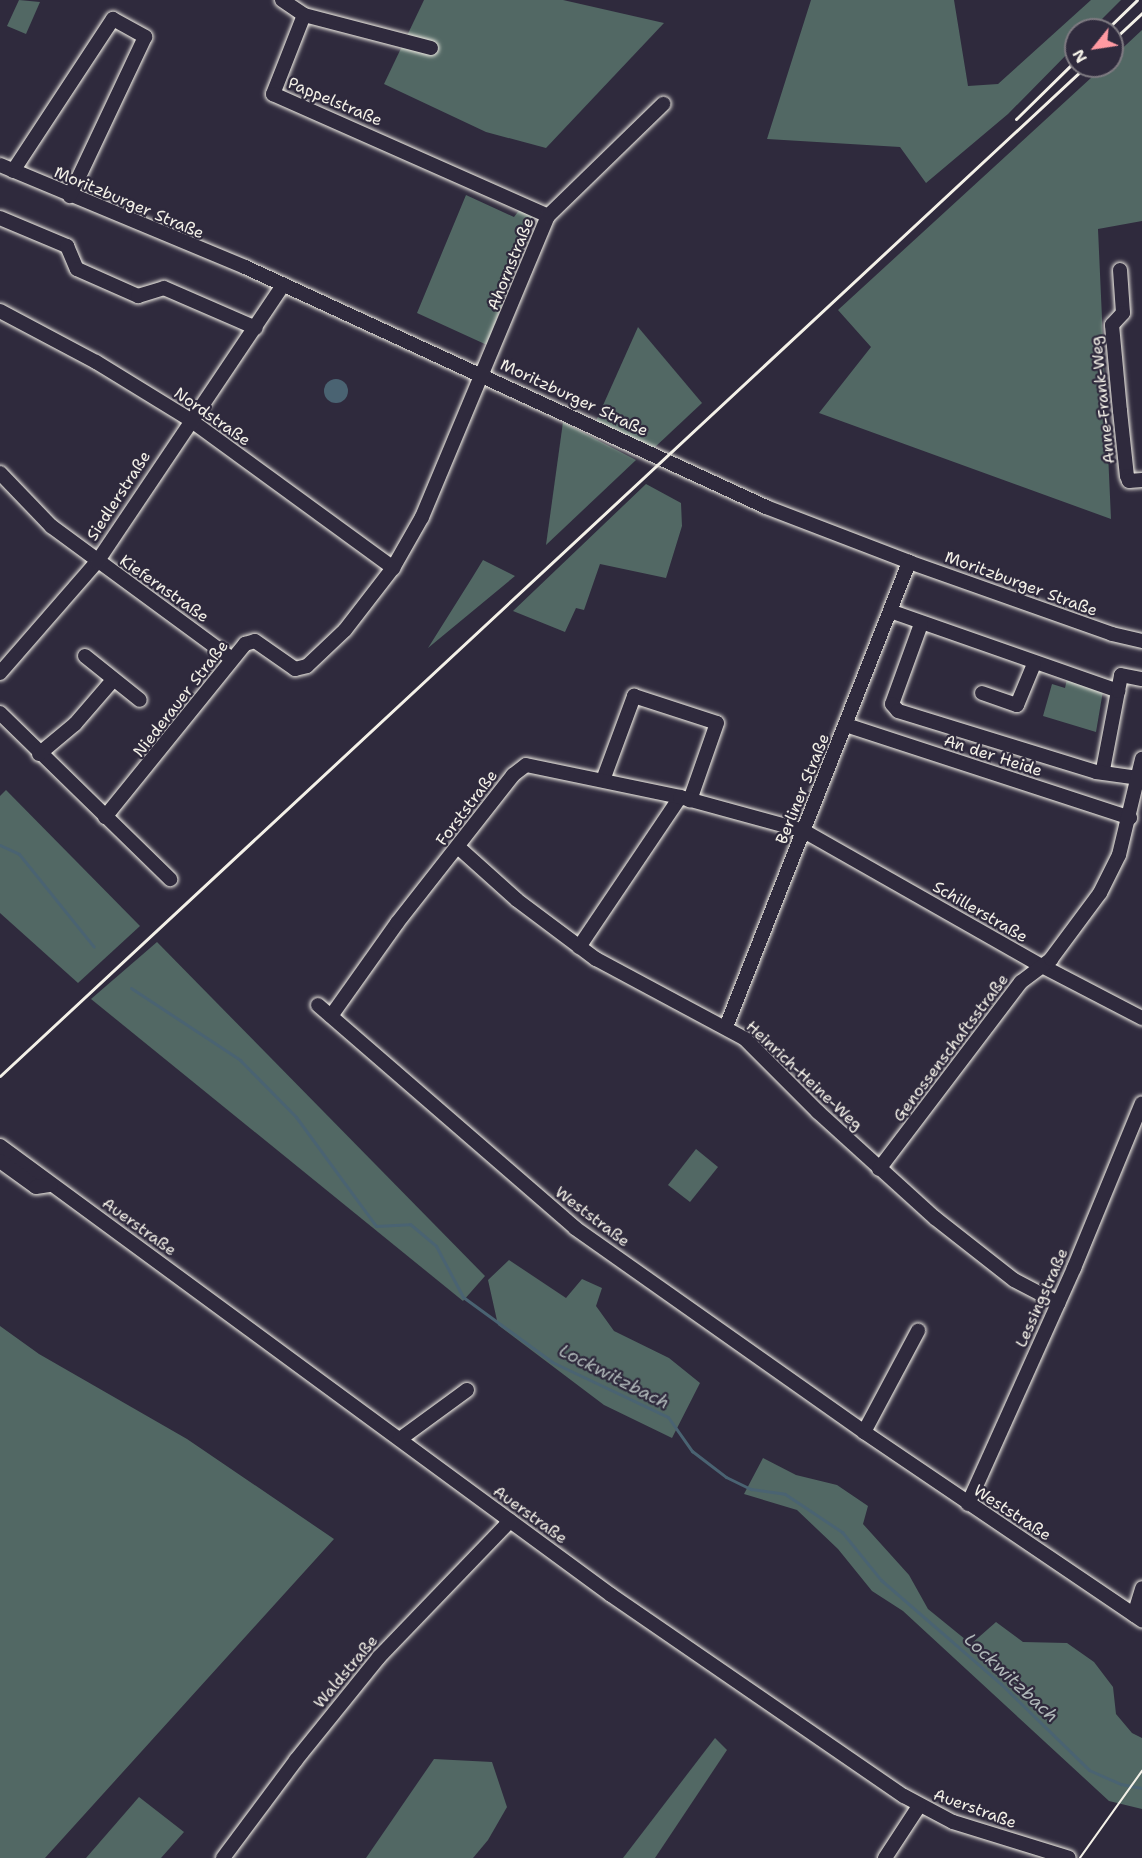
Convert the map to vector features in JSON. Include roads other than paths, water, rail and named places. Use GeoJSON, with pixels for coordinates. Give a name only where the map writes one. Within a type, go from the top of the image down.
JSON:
{"type":"FeatureCollection","features":[{"type":"Feature","properties":{"kind":"street"},"geometry":{"type":"LineString","coordinates":[[282,0],[304,15],[431,48]]}},
{"type":"Feature","properties":{"kind":"street","name":"Pappelstraße"},"geometry":{"type":"LineString","coordinates":[[304,15],[273,94],[548,216]]}},
{"type":"Feature","properties":{"kind":"street"},"geometry":{"type":"LineString","coordinates":[[3,167],[113,19],[145,37],[70,196]]}},
{"type":"Feature","properties":{"kind":"street","name":"Ahornstraße"},"geometry":{"type":"LineString","coordinates":[[482,373],[548,216],[663,104]]}},
{"type":"Feature","properties":{"kind":"street","name":"Moritzburger Straße"},"geometry":{"type":"LineString","coordinates":[[3,167],[283,285],[482,373],[766,507],[909,562],[1112,634],[1142,641]]}},
{"type":"Feature","properties":{"kind":"street"},"geometry":{"type":"LineString","coordinates":[[0,218],[67,246],[77,269],[138,296],[164,288],[256,328]]}},
{"type":"Feature","properties":{"kind":"street","name":"Anne-Frank-Weg"},"geometry":{"type":"LineString","coordinates":[[1120,270],[1123,313],[1112,325],[1120,411],[1127,476],[1129,481],[1142,480]]}},
{"type":"Feature","properties":{"kind":"street","name":"Siedlerstraße"},"geometry":{"type":"LineString","coordinates":[[0,673],[97,562],[189,419],[256,328],[283,285]]}},
{"type":"Feature","properties":{"kind":"street","name":"Nordstraße"},"geometry":{"type":"LineString","coordinates":[[0,311],[96,362],[189,419],[393,568]]}},
{"type":"Feature","properties":{"kind":"street","name":"Niederauer Straße"},"geometry":{"type":"LineString","coordinates":[[105,817],[152,764],[231,658],[245,644],[255,641],[295,669],[307,666],[345,630],[393,568],[422,517],[482,373]]}},
{"type":"Feature","properties":{"kind":"street","name":"Kiefernstraße"},"geometry":{"type":"LineString","coordinates":[[0,473],[51,526],[97,562],[231,658]]}},
{"type":"Feature","properties":{"kind":"street","name":"Berliner Straße"},"geometry":{"type":"LineString","coordinates":[[726,1027],[909,562]]}},
{"type":"Feature","properties":{"kind":"street"},"geometry":{"type":"LineString","coordinates":[[890,611],[1034,664],[1118,691]]}},
{"type":"Feature","properties":{"kind":"street"},"geometry":{"type":"LineString","coordinates":[[921,624],[892,704],[898,711],[1096,772],[1103,770],[1138,778]]}},
{"type":"Feature","properties":{"kind":"street"},"geometry":{"type":"LineString","coordinates":[[85,656],[140,700]]}},
{"type":"Feature","properties":{"kind":"street"},"geometry":{"type":"LineString","coordinates":[[982,693],[1017,705],[1034,664]]}},
{"type":"Feature","properties":{"kind":"street"},"geometry":{"type":"LineString","coordinates":[[1103,770],[1121,675],[1142,679]]}},
{"type":"Feature","properties":{"kind":"street"},"geometry":{"type":"LineString","coordinates":[[39,753],[75,724],[113,680]]}},
{"type":"Feature","properties":{"kind":"street"},"geometry":{"type":"LineString","coordinates":[[579,947],[685,798],[717,723],[634,696],[603,780]]}},
{"type":"Feature","properties":{"kind":"street"},"geometry":{"type":"LineString","coordinates":[[0,713],[170,879]]}},
{"type":"Feature","properties":{"kind":"street","name":"An der Heide"},"geometry":{"type":"LineString","coordinates":[[846,725],[1130,818]]}},
{"type":"Feature","properties":{"kind":"street","name":"Genossenschaftsstraße"},"geometry":{"type":"LineString","coordinates":[[879,1169],[1021,982],[1042,966],[1100,893],[1119,855],[1130,818],[1142,759]]}},
{"type":"Feature","properties":{"kind":"street","name":"Forststraße"},"geometry":{"type":"LineString","coordinates":[[332,1016],[379,946],[513,776],[526,765],[685,798],[804,831]]}},
{"type":"Feature","properties":{"kind":"street","name":"Schillerstraße"},"geometry":{"type":"LineString","coordinates":[[804,831],[1042,966],[1142,1018]]}},
{"type":"Feature","properties":{"kind":"street","name":"Heinrich-Heine-Weg"},"geometry":{"type":"LineString","coordinates":[[458,847],[510,894],[579,947],[664,999],[726,1027],[745,1039],[879,1169],[994,1266],[1058,1303]]}},
{"type":"Feature","properties":{"kind":"street","name":"Weststraße"},"geometry":{"type":"LineString","coordinates":[[318,1005],[575,1228],[968,1504],[1138,1617]]}},
{"type":"Feature","properties":{"kind":"street","name":"Lessingstraße"},"geometry":{"type":"LineString","coordinates":[[968,1504],[1058,1303],[1142,1103]]}},
{"type":"Feature","properties":{"kind":"street","name":"Auerstraße"},"geometry":{"type":"LineString","coordinates":[[0,1146],[510,1521],[713,1666],[919,1806],[953,1822],[1069,1858]]}},
{"type":"Feature","properties":{"kind":"street"},"geometry":{"type":"LineString","coordinates":[[0,1161],[36,1187],[51,1185]]}},
{"type":"Feature","properties":{"kind":"street"},"geometry":{"type":"LineString","coordinates":[[864,1432],[918,1330]]}},
{"type":"Feature","properties":{"kind":"street"},"geometry":{"type":"LineString","coordinates":[[400,1439],[467,1390]]}},
{"type":"Feature","properties":{"kind":"street","name":"Waldstraße"},"geometry":{"type":"LineString","coordinates":[[223,1858],[379,1657],[510,1521]]}},
{"type":"Feature","properties":{"kind":"street"},"geometry":{"type":"LineString","coordinates":[[1138,1617],[1142,1588]]}},
{"type":"Feature","properties":{"kind":"street"},"geometry":{"type":"LineString","coordinates":[[885,1858],[919,1806]]}},
{"type":"Feature","properties":{"kind":"water"},"geometry":{"type":"Polygon","coordinates":[[[336,379],[345,382],[348,391],[345,400],[336,403],[327,400],[324,391],[327,382],[336,379]]]}},
{"type":"Feature","properties":{"kind":"waterway","name":"Lockwitzbach"},"geometry":{"type":"LineString","coordinates":[[0,845],[19,854],[94,947]]}},
{"type":"Feature","properties":{"kind":"waterway","name":"Lockwitzbach"},"geometry":{"type":"LineString","coordinates":[[131,988],[240,1060],[296,1117],[376,1226],[410,1224],[436,1246],[463,1297],[552,1362],[668,1417],[692,1451],[726,1477],[751,1489],[785,1494],[842,1532],[881,1580],[1001,1684],[1089,1770],[1121,1784],[1142,1788]]}},
{"type":"Feature","properties":{"kind":"tram line"},"geometry":{"type":"LineString","coordinates":[[1080,1858],[1142,1771]]}},
{"type":"Feature","properties":{"kind":"railway"},"geometry":{"type":"LineString","coordinates":[[1118,18],[1137,0]]}},
{"type":"Feature","properties":{"kind":"railway"},"geometry":{"type":"LineString","coordinates":[[1124,30],[1142,13]]}},
{"type":"Feature","properties":{"kind":"railway"},"geometry":{"type":"LineString","coordinates":[[1016,119],[1064,72]]}},
{"type":"Feature","properties":{"kind":"railway"},"geometry":{"type":"LineString","coordinates":[[0,1076],[1073,78]]}}]}
